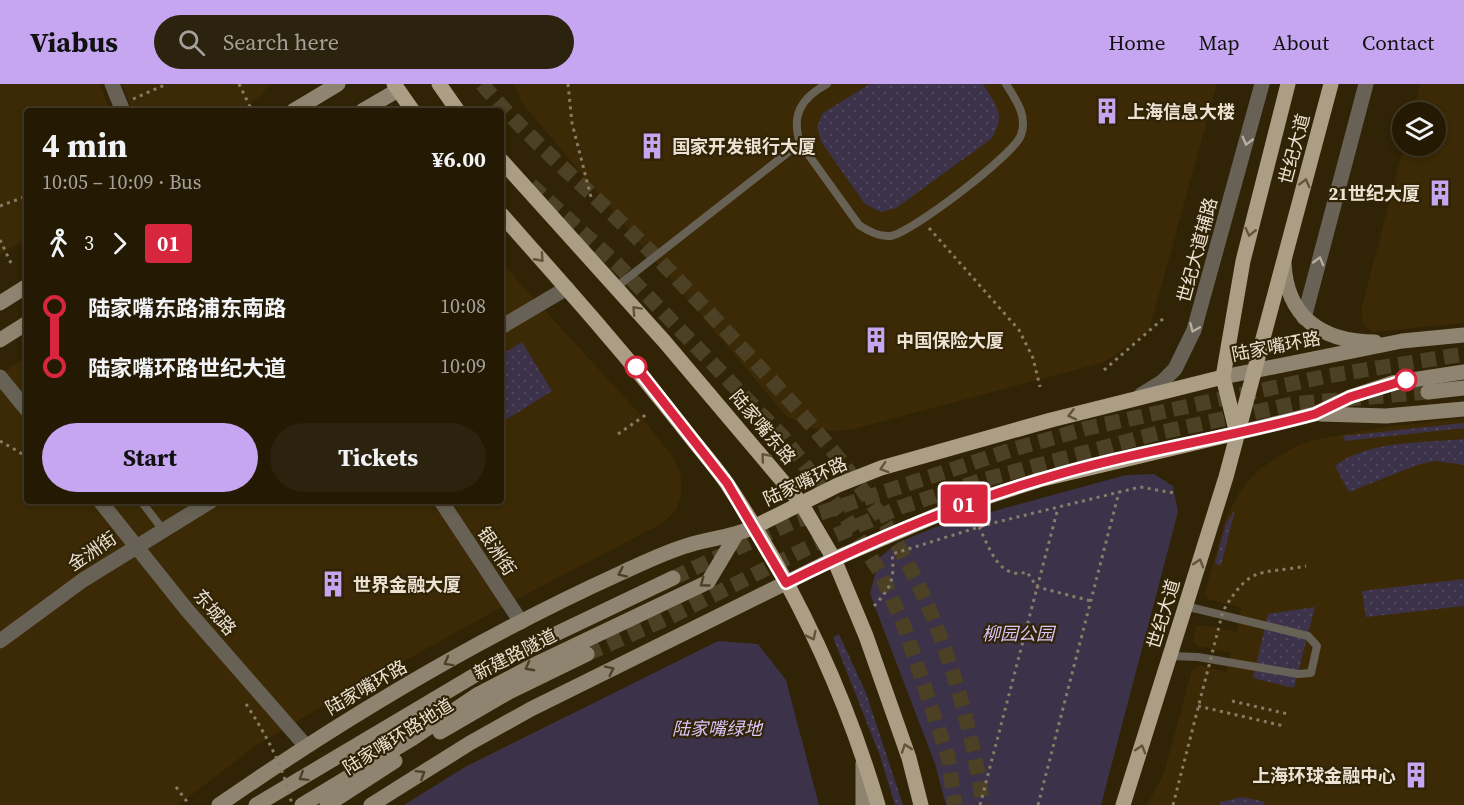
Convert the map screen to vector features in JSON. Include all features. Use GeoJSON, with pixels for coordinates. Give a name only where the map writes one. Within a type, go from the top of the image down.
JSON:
{"type":"FeatureCollection","features":[{"type":"Feature","properties":{"kind":"main road"},"geometry":{"type":"LineString","coordinates":[[298,108],[338,84]]}},
{"type":"Feature","properties":{"kind":"main road"},"geometry":{"type":"LineString","coordinates":[[439,84],[456,108]]}},
{"type":"Feature","properties":{"kind":"main road","name":"世纪大道"},"geometry":{"type":"LineString","coordinates":[[1237,433],[1223,377],[1243,261],[1288,84]]}},
{"type":"Feature","properties":{"kind":"main road","name":"世纪大道"},"geometry":{"type":"LineString","coordinates":[[1123,805],[1237,433],[1331,84]]}},
{"type":"Feature","properties":{"kind":"main road"},"geometry":{"type":"LineString","coordinates":[[367,108],[400,86],[411,108]]}},
{"type":"Feature","properties":{"kind":"main road","name":"陆家嘴东路"},"geometry":{"type":"LineString","coordinates":[[504,163],[741,429],[801,502],[834,559],[882,677],[909,758],[921,805]]}},
{"type":"Feature","properties":{"kind":"main road"},"geometry":{"type":"LineString","coordinates":[[504,217],[636,367],[727,483],[786,583],[827,668],[863,754],[878,805]]}},
{"type":"Feature","properties":{"kind":"main road"},"geometry":{"type":"LineString","coordinates":[[1284,260],[1287,289],[1304,318],[1334,335],[1371,342],[1402,341]]}},
{"type":"Feature","properties":{"kind":"main road"},"geometry":{"type":"LineString","coordinates":[[0,303],[24,288]]}},
{"type":"Feature","properties":{"kind":"main road"},"geometry":{"type":"LineString","coordinates":[[0,340],[24,324]]}},
{"type":"Feature","properties":{"kind":"main road","name":"陆家嘴环路"},"geometry":{"type":"LineString","coordinates":[[219,805],[305,745],[398,690],[565,598],[664,553],[691,544],[736,535],[801,502],[881,468],[1128,400],[1223,377],[1402,341],[1464,335]]}},
{"type":"Feature","properties":{"kind":"main road"},"geometry":{"type":"LineString","coordinates":[[371,805],[470,743],[531,709],[834,559],[956,507],[1039,480],[1315,414],[1350,397],[1392,383],[1464,372]]}},
{"type":"Feature","properties":{"kind":"main road"},"geometry":{"type":"LineString","coordinates":[[1428,393],[1464,388]]}},
{"type":"Feature","properties":{"kind":"main road"},"geometry":{"type":"LineString","coordinates":[[1315,414],[1386,416],[1464,409]]}},
{"type":"Feature","properties":{"kind":"main road","name":"新建路隧道"},"geometry":{"type":"LineString","coordinates":[[302,805],[413,738],[477,694],[708,582],[736,535]]}},
{"type":"Feature","properties":{"kind":"main road"},"geometry":{"type":"LineString","coordinates":[[261,803],[467,679],[554,634],[673,578]]}},
{"type":"Feature","properties":{"kind":"main road","name":"陆家嘴环路地道"},"geometry":{"type":"LineString","coordinates":[[327,805],[453,723],[587,654]]}},
{"type":"Feature","properties":{"kind":"main road"},"geometry":{"type":"LineString","coordinates":[[863,754],[863,805]]}},
{"type":"Feature","properties":{"kind":"street"},"geometry":{"type":"LineString","coordinates":[[112,84],[122,108]]}},
{"type":"Feature","properties":{"kind":"street","name":"世纪大道辅路"},"geometry":{"type":"LineString","coordinates":[[1128,400],[1162,382],[1174,369],[1194,330],[1262,84]]}},
{"type":"Feature","properties":{"kind":"street"},"geometry":{"type":"LineString","coordinates":[[1304,318],[1366,84]]}},
{"type":"Feature","properties":{"kind":"street"},"geometry":{"type":"LineString","coordinates":[[504,325],[567,288]]}},
{"type":"Feature","properties":{"kind":"street"},"geometry":{"type":"LineString","coordinates":[[0,377],[24,406]]}},
{"type":"Feature","properties":{"kind":"street","name":"东城路"},"geometry":{"type":"LineString","coordinates":[[102,504],[135,546],[305,745]]}},
{"type":"Feature","properties":{"kind":"street","name":"金洲街"},"geometry":{"type":"LineString","coordinates":[[0,641],[135,546],[206,504]]}},
{"type":"Feature","properties":{"kind":"street","name":"银洲街"},"geometry":{"type":"LineString","coordinates":[[443,504],[521,622]]}},
{"type":"Feature","properties":{"kind":"lane"},"geometry":{"type":"LineString","coordinates":[[827,84],[812,87],[802,101],[796,116],[796,130],[800,143],[860,225],[873,234],[890,236],[921,220],[1017,146],[1022,134],[1023,119],[1019,106],[1006,84]]}},
{"type":"Feature","properties":{"kind":"lane"},"geometry":{"type":"LineString","coordinates":[[615,288],[800,143]]}},
{"type":"Feature","properties":{"kind":"lane"},"geometry":{"type":"LineString","coordinates":[[143,504],[163,530]]}},
{"type":"Feature","properties":{"kind":"lane"},"geometry":{"type":"LineString","coordinates":[[1170,656],[1198,657],[1298,674],[1311,672],[1317,645],[1308,636],[1185,606]]}},
{"type":"Feature","properties":{"kind":"path"},"geometry":{"type":"LineString","coordinates":[[122,108],[167,84]]}},
{"type":"Feature","properties":{"kind":"path"},"geometry":{"type":"LineString","coordinates":[[239,84],[251,108]]}},
{"type":"Feature","properties":{"kind":"path"},"geometry":{"type":"LineString","coordinates":[[568,84],[572,123],[591,196]]}},
{"type":"Feature","properties":{"kind":"path"},"geometry":{"type":"LineString","coordinates":[[0,207],[24,197]]}},
{"type":"Feature","properties":{"kind":"path"},"geometry":{"type":"LineString","coordinates":[[921,220],[1018,330],[1033,358],[1040,387]]}},
{"type":"Feature","properties":{"kind":"path"},"geometry":{"type":"LineString","coordinates":[[0,240],[10,263]]}},
{"type":"Feature","properties":{"kind":"path"},"geometry":{"type":"LineString","coordinates":[[1104,370],[1165,317]]}},
{"type":"Feature","properties":{"kind":"path"},"geometry":{"type":"LineString","coordinates":[[618,434],[647,414]]}},
{"type":"Feature","properties":{"kind":"path"},"geometry":{"type":"LineString","coordinates":[[0,441],[24,455]]}},
{"type":"Feature","properties":{"kind":"path"},"geometry":{"type":"LineString","coordinates":[[874,606],[886,592],[895,575],[892,555],[979,527],[1140,487],[1174,493]]}},
{"type":"Feature","properties":{"kind":"path"},"geometry":{"type":"LineString","coordinates":[[1038,805],[1119,492]]}},
{"type":"Feature","properties":{"kind":"path"},"geometry":{"type":"LineString","coordinates":[[980,805],[1058,507]]}},
{"type":"Feature","properties":{"kind":"path"},"geometry":{"type":"LineString","coordinates":[[979,527],[1005,571],[1015,575],[1027,572],[1037,587],[1091,601]]}},
{"type":"Feature","properties":{"kind":"path"},"geometry":{"type":"LineString","coordinates":[[1173,805],[1223,611],[1237,587],[1261,571],[1306,566]]}},
{"type":"Feature","properties":{"kind":"path"},"geometry":{"type":"LineString","coordinates":[[1232,701],[1288,714]]}},
{"type":"Feature","properties":{"kind":"path"},"geometry":{"type":"LineString","coordinates":[[246,704],[276,755],[286,780],[292,805]]}},
{"type":"Feature","properties":{"kind":"path"},"geometry":{"type":"LineString","coordinates":[[1198,706],[1284,726]]}},
{"type":"Feature","properties":{"kind":"path"},"geometry":{"type":"LineString","coordinates":[[176,787],[188,803]]}},
{"type":"Feature","properties":{"kind":"shaded area"},"geometry":{"type":"Polygon","coordinates":[[[0,84],[100,84],[109,108],[24,108],[24,240],[0,255],[0,84]]]}},
{"type":"Feature","properties":{"kind":"shaded area"},"geometry":{"type":"Polygon","coordinates":[[[122,84],[270,84],[259,97],[242,108],[132,108],[122,84]]]}},
{"type":"Feature","properties":{"kind":"shaded area"},"geometry":{"type":"Polygon","coordinates":[[[514,84],[1217,84],[1149,331],[1105,362],[854,429],[835,431],[815,429],[786,416],[522,103],[514,84]]]}},
{"type":"Feature","properties":{"kind":"shaded area"},"geometry":{"type":"Polygon","coordinates":[[[1420,84],[1464,84],[1464,323],[1373,332],[1363,324],[1361,310],[1401,156],[1446,156],[1446,102],[1416,102],[1420,84]]]}},
{"type":"Feature","properties":{"kind":"shaded area"},"geometry":{"type":"Polygon","coordinates":[[[504,265],[636,410],[674,458],[681,476],[681,494],[676,511],[661,524],[491,613],[325,705],[257,745],[178,805],[0,805],[0,374],[24,358],[24,504],[504,504],[504,265]]]}},
{"type":"Feature","properties":{"kind":"shaded area"},"geometry":{"type":"Polygon","coordinates":[[[1464,418],[1464,805],[1147,805],[1164,773],[1192,670],[1199,665],[1226,672],[1231,653],[1198,646],[1193,641],[1196,626],[1203,625],[1237,632],[1241,608],[1208,599],[1205,593],[1226,517],[1241,490],[1258,470],[1294,447],[1313,440],[1377,428],[1464,418]]]}},
{"type":"Feature","properties":{"kind":"green space"},"geometry":{"type":"Polygon","coordinates":[[[870,84],[983,84],[998,111],[996,131],[991,139],[896,208],[881,212],[865,204],[822,143],[817,127],[823,113],[870,84]]]}},
{"type":"Feature","properties":{"kind":"green space"},"geometry":{"type":"Polygon","coordinates":[[[522,342],[552,391],[504,421],[504,353],[522,342]]]}},
{"type":"Feature","properties":{"kind":"green space"},"geometry":{"type":"Polygon","coordinates":[[[1464,423],[1464,428],[1345,441],[1343,436],[1464,423]]]}},
{"type":"Feature","properties":{"kind":"green space"},"geometry":{"type":"Polygon","coordinates":[[[1464,439],[1464,465],[1435,461],[1417,465],[1349,492],[1335,466],[1363,451],[1380,447],[1464,439]]]}},
{"type":"Feature","properties":{"kind":"green space","name":"柳园公园"},"geometry":{"type":"Polygon","coordinates":[[[1154,474],[1173,486],[1178,512],[1101,805],[946,805],[935,764],[870,594],[879,558],[897,543],[936,527],[1126,475],[1154,474]]]}},
{"type":"Feature","properties":{"kind":"green space"},"geometry":{"type":"Polygon","coordinates":[[[1235,510],[1221,565],[1215,564],[1226,523],[1235,510]]]}},
{"type":"Feature","properties":{"kind":"green space"},"geometry":{"type":"Polygon","coordinates":[[[1464,579],[1464,606],[1366,617],[1362,591],[1464,579]]]}},
{"type":"Feature","properties":{"kind":"green space"},"geometry":{"type":"Polygon","coordinates":[[[1315,607],[1294,688],[1253,678],[1268,614],[1315,607]]]}},
{"type":"Feature","properties":{"kind":"green space"},"geometry":{"type":"Polygon","coordinates":[[[839,634],[866,693],[903,805],[895,805],[880,756],[833,637],[839,634]]]}},
{"type":"Feature","properties":{"kind":"green space","name":"陆家嘴绿地"},"geometry":{"type":"Polygon","coordinates":[[[718,641],[758,644],[786,680],[819,805],[404,805],[465,767],[718,641]]]}},
{"type":"Feature","properties":{"kind":"green space"},"geometry":{"type":"Polygon","coordinates":[[[1243,797],[1265,802],[1264,805],[1219,805],[1220,802],[1243,797]]]}},
{"type":"Feature","properties":{"kind":"tunnel"},"geometry":{"type":"LineString","coordinates":[[482,84],[554,159],[677,278],[773,382],[855,480],[906,560],[945,649],[972,742],[983,805]]}},
{"type":"Feature","properties":{"kind":"tunnel"},"geometry":{"type":"LineString","coordinates":[[531,185],[616,263],[783,437],[846,518],[880,572],[904,626],[948,757],[955,805]]}},
{"type":"Feature","properties":{"kind":"tunnel"},"geometry":{"type":"LineString","coordinates":[[673,578],[793,522],[1014,449],[1088,428],[1327,376],[1464,354]]}},
{"type":"Feature","properties":{"kind":"tunnel"},"geometry":{"type":"LineString","coordinates":[[587,654],[668,618],[813,545],[901,507],[979,481],[1158,433],[1292,404],[1428,392]]}},
{"type":"Feature","properties":{"kind":"bus line","name":"01"},"geometry":{"type":"LineString","coordinates":[[636,367],[727,483],[786,583],[874,540],[997,493],[1065,472],[1315,414],[1350,397],[1406,380]]}},
{"type":"Feature","properties":{"kind":"place","name":"上海信息大楼"},"geometry":{"type":"Point","coordinates":[1107,111]}},
{"type":"Feature","properties":{"kind":"place","name":"国家开发银行大厦"},"geometry":{"type":"Point","coordinates":[652,146]}},
{"type":"Feature","properties":{"kind":"place","name":"21世纪大厦"},"geometry":{"type":"Point","coordinates":[1440,193]}},
{"type":"Feature","properties":{"kind":"place","name":"中国保险大厦"},"geometry":{"type":"Point","coordinates":[876,340]}},
{"type":"Feature","properties":{"kind":"place","name":"世界金融大厦"},"geometry":{"type":"Point","coordinates":[333,584]}},
{"type":"Feature","properties":{"kind":"place","name":"上海环球金融中心"},"geometry":{"type":"Point","coordinates":[1416,775]}}]}
